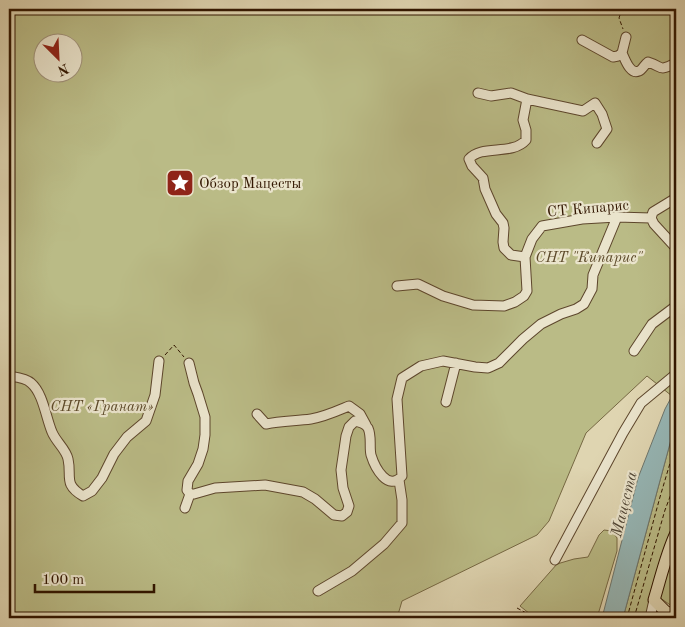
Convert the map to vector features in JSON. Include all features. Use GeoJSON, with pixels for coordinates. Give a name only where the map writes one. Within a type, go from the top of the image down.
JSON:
{"type":"FeatureCollection","features":[{"type":"Feature","properties":{"kind":"main road"},"geometry":{"type":"LineString","coordinates":[[676,533],[662,569],[654,600],[665,611],[676,618]]}},
{"type":"Feature","properties":{"kind":"street"},"geometry":{"type":"LineString","coordinates":[[626,37],[622,53],[634,72],[638,71],[648,62],[652,62],[659,68],[665,68],[676,63]]}},
{"type":"Feature","properties":{"kind":"street"},"geometry":{"type":"LineString","coordinates":[[582,40],[613,57],[622,53]]}},
{"type":"Feature","properties":{"kind":"street"},"geometry":{"type":"LineString","coordinates":[[478,93],[491,96],[511,93],[527,99],[583,112],[595,103],[602,114],[607,129],[596,143]]}},
{"type":"Feature","properties":{"kind":"street"},"geometry":{"type":"LineString","coordinates":[[397,286],[418,284],[443,296],[473,305],[504,306],[524,296],[527,291],[525,257],[511,255],[504,248],[503,224],[496,214],[483,178],[472,166],[469,159],[472,155],[481,152],[522,145],[526,140],[523,120],[527,99]]}},
{"type":"Feature","properties":{"kind":"street"},"geometry":{"type":"LineString","coordinates":[[676,198],[654,212],[651,218],[654,224],[676,248]]}},
{"type":"Feature","properties":{"kind":"street"},"geometry":{"type":"LineString","coordinates":[[318,591],[352,571],[384,544],[402,523],[402,500],[399,480],[402,476],[397,399],[402,378],[421,366],[443,361],[488,368],[499,363],[522,339],[541,324],[584,304],[592,290],[592,275],[617,217]]}},
{"type":"Feature","properties":{"kind":"street","name":"СТ Кипарис"},"geometry":{"type":"LineString","coordinates":[[525,257],[532,239],[542,226],[582,219],[651,218]]}},
{"type":"Feature","properties":{"kind":"street"},"geometry":{"type":"LineString","coordinates":[[634,351],[652,324],[676,306]]}},
{"type":"Feature","properties":{"kind":"street"},"geometry":{"type":"LineString","coordinates":[[9,376],[31,382],[40,396],[53,434],[68,459],[69,478],[74,490],[83,496],[92,491],[102,478],[114,454],[123,442],[146,421],[155,395],[158,361]]}},
{"type":"Feature","properties":{"kind":"street"},"geometry":{"type":"LineString","coordinates":[[185,508],[190,494],[187,490],[188,482],[198,464],[203,449],[205,426],[205,416],[189,363]]}},
{"type":"Feature","properties":{"kind":"street"},"geometry":{"type":"LineString","coordinates":[[446,402],[456,364]]}},
{"type":"Feature","properties":{"kind":"street"},"geometry":{"type":"LineString","coordinates":[[555,560],[641,403],[676,374]]}},
{"type":"Feature","properties":{"kind":"street"},"geometry":{"type":"LineString","coordinates":[[257,414],[266,424],[312,419],[349,406],[360,414],[369,430],[371,454],[381,475],[387,480],[394,482],[399,480]]}},
{"type":"Feature","properties":{"kind":"street"},"geometry":{"type":"LineString","coordinates":[[190,494],[215,488],[264,485],[303,492],[315,499],[334,515],[342,516],[347,512],[349,506],[342,488],[341,470],[346,436],[349,427],[355,422],[360,422],[366,426]]}},
{"type":"Feature","properties":{"kind":"street"},"geometry":{"type":"LineString","coordinates":[[650,618],[654,600]]}},
{"type":"Feature","properties":{"kind":"path"},"geometry":{"type":"LineString","coordinates":[[622,9],[619,18],[626,37]]}},
{"type":"Feature","properties":{"kind":"path"},"geometry":{"type":"LineString","coordinates":[[158,361],[174,345],[189,363]]}},
{"type":"Feature","properties":{"kind":"path"},"geometry":{"type":"LineString","coordinates":[[627,618],[676,443]]}},
{"type":"Feature","properties":{"kind":"path"},"geometry":{"type":"LineString","coordinates":[[634,618],[665,510],[676,481]]}},
{"type":"Feature","properties":{"kind":"path"},"geometry":{"type":"LineString","coordinates":[[517,608],[532,618]]}},
{"type":"Feature","properties":{"kind":"green space"},"geometry":{"type":"Polygon","coordinates":[[[9,9],[676,9],[676,392],[672,396],[647,376],[586,433],[549,521],[537,535],[402,601],[397,618],[9,618],[9,9]]]}},
{"type":"Feature","properties":{"kind":"green space"},"geometry":{"type":"Polygon","coordinates":[[[676,427],[676,609],[656,595],[650,618],[623,618],[672,436],[676,427]]]}},
{"type":"Feature","properties":{"kind":"green space"},"geometry":{"type":"Polygon","coordinates":[[[604,530],[612,531],[617,538],[617,551],[597,618],[535,618],[520,606],[557,564],[588,557],[599,535],[604,530]]]}},
{"type":"Feature","properties":{"kind":"water"},"geometry":{"type":"Polygon","coordinates":[[[676,392],[676,427],[623,618],[602,618],[638,478],[665,409],[676,392]]]}},
{"type":"Feature","properties":{"kind":"place","name":"Обзор Мацесты"},"geometry":{"type":"Point","coordinates":[180,183]}},
{"type":"Feature","properties":{"kind":"park label","name":"СНТ \"Кипарис\""},"geometry":{"type":"Point","coordinates":[589,257]}},
{"type":"Feature","properties":{"kind":"park label","name":"СНТ «Гранат»"},"geometry":{"type":"Point","coordinates":[102,406]}},
{"type":"Feature","properties":{"kind":"water label","name":"Мацеста"},"geometry":{"type":"Point","coordinates":[623,504]}}]}
